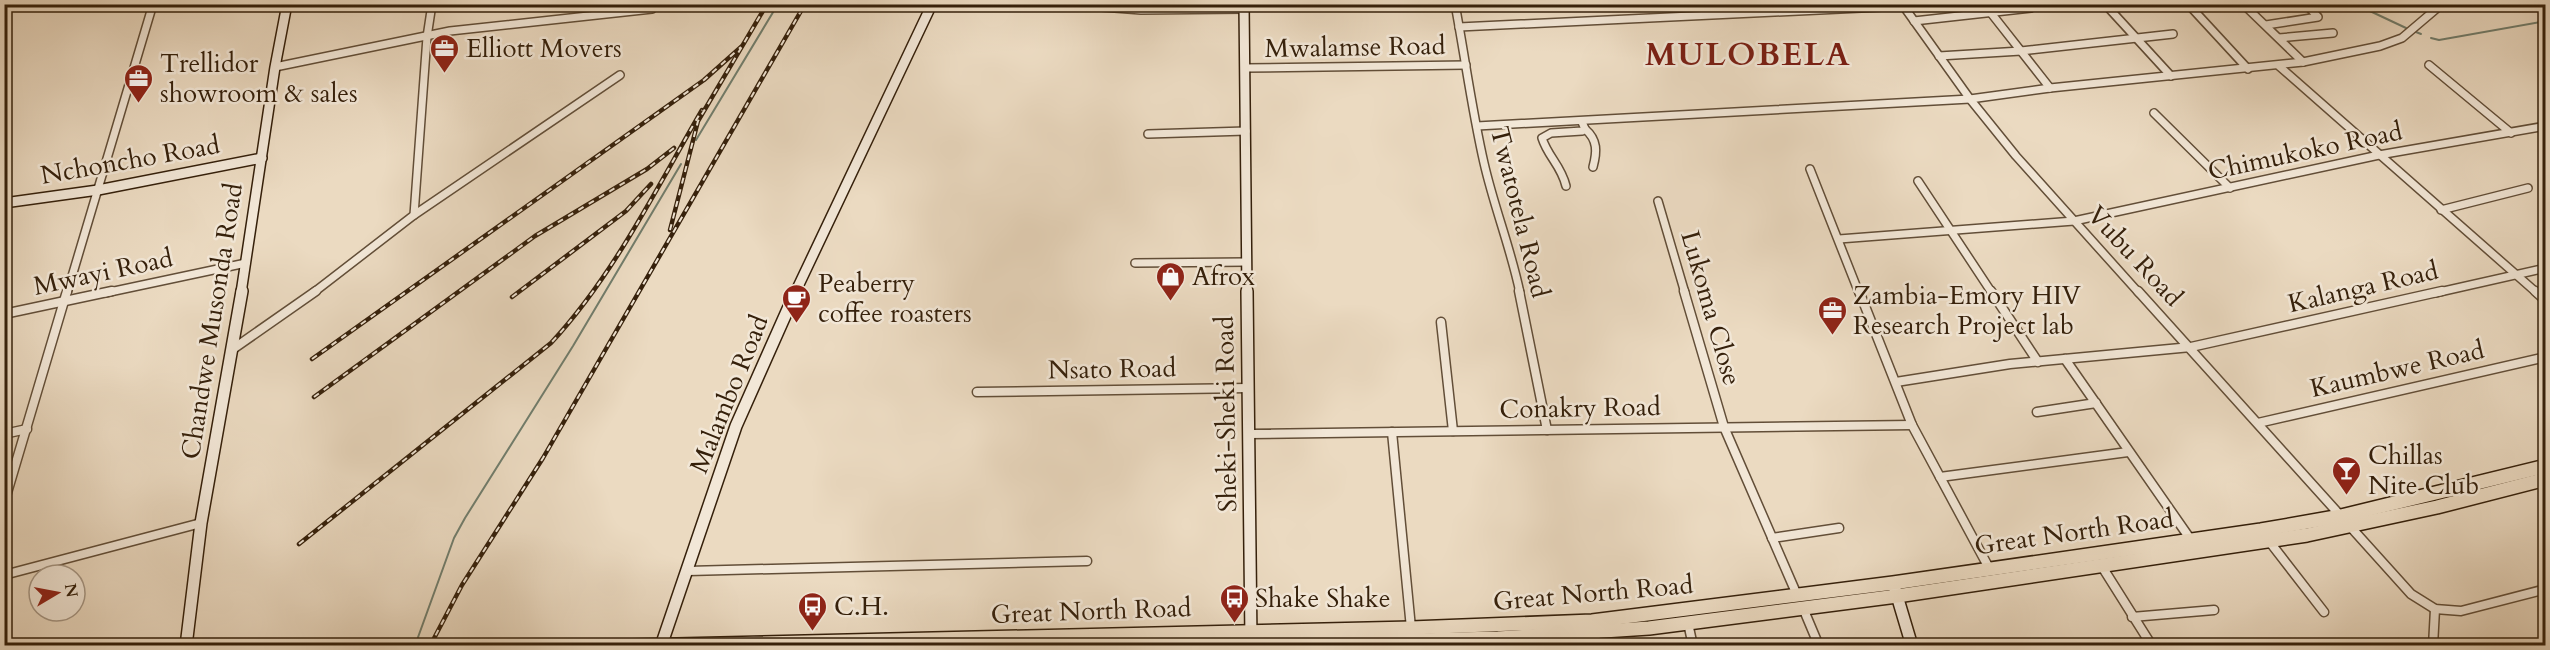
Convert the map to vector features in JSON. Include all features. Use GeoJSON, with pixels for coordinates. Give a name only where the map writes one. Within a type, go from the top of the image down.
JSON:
{"type":"FeatureCollection","features":[{"type":"Feature","properties":{"kind":"main road","name":"Great North Road"},"geometry":{"type":"LineString","coordinates":[[1163,645],[1411,628],[1595,633],[1895,589],[2101,565],[2270,541],[2546,466]]}},
{"type":"Feature","properties":{"kind":"main road","name":"Great North Road"},"geometry":{"type":"LineString","coordinates":[[1895,589],[1989,568],[2346,521],[2546,479]]}},
{"type":"Feature","properties":{"kind":"main road","name":"Great North Road"},"geometry":{"type":"LineString","coordinates":[[633,645],[1252,640],[1396,643],[1595,633],[1688,623],[1800,602]]}},
{"type":"Feature","properties":{"kind":"street"},"geometry":{"type":"LineString","coordinates":[[4,503],[153,4]]}},
{"type":"Feature","properties":{"kind":"street","name":"Chandwe Musonda Road"},"geometry":{"type":"LineString","coordinates":[[186,645],[201,524],[233,349],[275,67],[287,4]]}},
{"type":"Feature","properties":{"kind":"street"},"geometry":{"type":"LineString","coordinates":[[414,215],[427,37],[432,4]]}},
{"type":"Feature","properties":{"kind":"street","name":"Malambo Road"},"geometry":{"type":"LineString","coordinates":[[662,645],[736,426],[796,291],[932,4]]}},
{"type":"Feature","properties":{"kind":"street"},"geometry":{"type":"LineString","coordinates":[[1062,4],[1141,10],[1244,7]]}},
{"type":"Feature","properties":{"kind":"street","name":"Twatotela Road"},"geometry":{"type":"LineString","coordinates":[[1455,4],[1491,193],[1512,255],[1547,430]]}},
{"type":"Feature","properties":{"kind":"street"},"geometry":{"type":"LineString","coordinates":[[2061,5],[2069,4]]}},
{"type":"Feature","properties":{"kind":"street"},"geometry":{"type":"LineString","coordinates":[[2105,4],[2171,76]]}},
{"type":"Feature","properties":{"kind":"street"},"geometry":{"type":"LineString","coordinates":[[2188,4],[2248,69]]}},
{"type":"Feature","properties":{"kind":"street"},"geometry":{"type":"LineString","coordinates":[[2243,4],[2303,62]]}},
{"type":"Feature","properties":{"kind":"street"},"geometry":{"type":"LineString","coordinates":[[2266,26],[2318,17],[2306,4]]}},
{"type":"Feature","properties":{"kind":"street"},"geometry":{"type":"LineString","coordinates":[[1477,126],[1583,125],[1970,99],[2050,88],[2279,66],[2380,46],[2402,38],[2442,4]]}},
{"type":"Feature","properties":{"kind":"street"},"geometry":{"type":"LineString","coordinates":[[1459,27],[1903,5]]}},
{"type":"Feature","properties":{"kind":"street","name":"Vubu Road"},"geometry":{"type":"LineString","coordinates":[[1903,5],[1970,99],[2016,156],[2191,347],[2411,594],[2435,609]]}},
{"type":"Feature","properties":{"kind":"street","name":"Sheki-Sheki Road"},"geometry":{"type":"LineString","coordinates":[[1244,7],[1252,640]]}},
{"type":"Feature","properties":{"kind":"street"},"geometry":{"type":"LineString","coordinates":[[1914,21],[2031,8]]}},
{"type":"Feature","properties":{"kind":"street"},"geometry":{"type":"LineString","coordinates":[[275,67],[427,37],[439,32],[652,9]]}},
{"type":"Feature","properties":{"kind":"street"},"geometry":{"type":"LineString","coordinates":[[1991,13],[2050,88]]}},
{"type":"Feature","properties":{"kind":"street"},"geometry":{"type":"LineString","coordinates":[[2279,38],[2333,33]]}},
{"type":"Feature","properties":{"kind":"street"},"geometry":{"type":"LineString","coordinates":[[1939,56],[2021,51],[2173,34]]}},
{"type":"Feature","properties":{"kind":"street","name":"Mwalamse Road"},"geometry":{"type":"LineString","coordinates":[[1245,68],[1466,65]]}},
{"type":"Feature","properties":{"kind":"street"},"geometry":{"type":"LineString","coordinates":[[2429,65],[2511,133]]}},
{"type":"Feature","properties":{"kind":"street"},"geometry":{"type":"LineString","coordinates":[[2279,66],[2546,301]]}},
{"type":"Feature","properties":{"kind":"street"},"geometry":{"type":"LineString","coordinates":[[233,349],[333,279],[414,215],[620,75]]}},
{"type":"Feature","properties":{"kind":"street"},"geometry":{"type":"LineString","coordinates":[[2154,113],[2230,188]]}},
{"type":"Feature","properties":{"kind":"street"},"geometry":{"type":"LineString","coordinates":[[1583,125],[1594,139],[1597,150],[1593,167]]}},
{"type":"Feature","properties":{"kind":"street"},"geometry":{"type":"LineString","coordinates":[[1566,186],[1562,170],[1549,154],[1542,138],[1551,133],[1583,125]]}},
{"type":"Feature","properties":{"kind":"street","name":"Chimukoko Road"},"geometry":{"type":"LineString","coordinates":[[1839,239],[2074,221],[2379,155],[2546,126]]}},
{"type":"Feature","properties":{"kind":"street"},"geometry":{"type":"LineString","coordinates":[[1149,134],[1246,131]]}},
{"type":"Feature","properties":{"kind":"street","name":"Nchoncho Road"},"geometry":{"type":"LineString","coordinates":[[4,203],[98,190],[262,158]]}},
{"type":"Feature","properties":{"kind":"street"},"geometry":{"type":"LineString","coordinates":[[1810,169],[1912,425],[1989,568]]}},
{"type":"Feature","properties":{"kind":"street"},"geometry":{"type":"LineString","coordinates":[[1918,182],[2038,362]]}},
{"type":"Feature","properties":{"kind":"street"},"geometry":{"type":"LineString","coordinates":[[2441,210],[2528,188]]}},
{"type":"Feature","properties":{"kind":"street","name":"Lukoma Close"},"geometry":{"type":"LineString","coordinates":[[1658,201],[1724,427],[1819,645]]}},
{"type":"Feature","properties":{"kind":"street"},"geometry":{"type":"LineString","coordinates":[[1135,263],[1247,262]]}},
{"type":"Feature","properties":{"kind":"street","name":"Mwayi Road"},"geometry":{"type":"LineString","coordinates":[[4,314],[246,263]]}},
{"type":"Feature","properties":{"kind":"street","name":"Kalanga Road"},"geometry":{"type":"LineString","coordinates":[[1896,382],[1978,368],[2191,347],[2546,268]]}},
{"type":"Feature","properties":{"kind":"street"},"geometry":{"type":"LineString","coordinates":[[1440,322],[1453,431]]}},
{"type":"Feature","properties":{"kind":"street","name":"Kaumbwe Road"},"geometry":{"type":"LineString","coordinates":[[2258,423],[2546,357]]}},
{"type":"Feature","properties":{"kind":"street"},"geometry":{"type":"LineString","coordinates":[[2065,358],[2191,540]]}},
{"type":"Feature","properties":{"kind":"street","name":"Nsato Road"},"geometry":{"type":"LineString","coordinates":[[977,392],[1248,388]]}},
{"type":"Feature","properties":{"kind":"street"},"geometry":{"type":"LineString","coordinates":[[2037,412],[2096,404]]}},
{"type":"Feature","properties":{"kind":"street","name":"Conakry Road"},"geometry":{"type":"LineString","coordinates":[[1249,434],[1912,425]]}},
{"type":"Feature","properties":{"kind":"street"},"geometry":{"type":"LineString","coordinates":[[4,434],[27,429]]}},
{"type":"Feature","properties":{"kind":"street"},"geometry":{"type":"LineString","coordinates":[[1392,432],[1411,628]]}},
{"type":"Feature","properties":{"kind":"street"},"geometry":{"type":"LineString","coordinates":[[1940,477],[2128,452]]}},
{"type":"Feature","properties":{"kind":"street"},"geometry":{"type":"LineString","coordinates":[[4,575],[201,524]]}},
{"type":"Feature","properties":{"kind":"street"},"geometry":{"type":"LineString","coordinates":[[1772,538],[1839,528]]}},
{"type":"Feature","properties":{"kind":"street"},"geometry":{"type":"LineString","coordinates":[[2270,541],[2324,612]]}},
{"type":"Feature","properties":{"kind":"street"},"geometry":{"type":"LineString","coordinates":[[688,571],[1087,561]]}},
{"type":"Feature","properties":{"kind":"street"},"geometry":{"type":"LineString","coordinates":[[2101,565],[2132,617],[2152,645]]}},
{"type":"Feature","properties":{"kind":"street"},"geometry":{"type":"LineString","coordinates":[[1895,589],[1912,645]]}},
{"type":"Feature","properties":{"kind":"street"},"geometry":{"type":"LineString","coordinates":[[2433,645],[2435,609],[2461,611],[2546,589]]}},
{"type":"Feature","properties":{"kind":"street"},"geometry":{"type":"LineString","coordinates":[[2132,617],[2214,610]]}},
{"type":"Feature","properties":{"kind":"street"},"geometry":{"type":"LineString","coordinates":[[1688,623],[1693,645]]}},
{"type":"Feature","properties":{"kind":"waterway"},"geometry":{"type":"LineString","coordinates":[[696,140],[778,4]]}},
{"type":"Feature","properties":{"kind":"waterway"},"geometry":{"type":"LineString","coordinates":[[2355,4],[2406,28]]}},
{"type":"Feature","properties":{"kind":"waterway"},"geometry":{"type":"LineString","coordinates":[[2431,38],[2439,40],[2546,21]]}},
{"type":"Feature","properties":{"kind":"waterway"},"geometry":{"type":"LineString","coordinates":[[2416,32],[2421,34]]}},
{"type":"Feature","properties":{"kind":"waterway"},"geometry":{"type":"LineString","coordinates":[[417,640],[454,538],[465,518],[573,346],[681,164]]}},
{"type":"Feature","properties":{"kind":"railway"},"geometry":{"type":"LineString","coordinates":[[670,230],[698,121],[767,4]]}},
{"type":"Feature","properties":{"kind":"railway"},"geometry":{"type":"LineString","coordinates":[[430,646],[462,585],[543,458],[805,4]]}},
{"type":"Feature","properties":{"kind":"railway"},"geometry":{"type":"LineString","coordinates":[[312,359],[704,80],[741,47]]}},
{"type":"Feature","properties":{"kind":"railway"},"geometry":{"type":"LineString","coordinates":[[299,544],[551,343],[595,289],[633,231],[702,110]]}},
{"type":"Feature","properties":{"kind":"railway"},"geometry":{"type":"LineString","coordinates":[[314,397],[535,236],[647,169],[674,148]]}},
{"type":"Feature","properties":{"kind":"railway"},"geometry":{"type":"LineString","coordinates":[[512,297],[626,211],[651,184]]}},
{"type":"Feature","properties":{"kind":"place","name":"Elliott Movers"},"geometry":{"type":"Point","coordinates":[445,74]}},
{"type":"Feature","properties":{"kind":"place","name":"Trellidor showroom & sales"},"geometry":{"type":"Point","coordinates":[139,104]}},
{"type":"Feature","properties":{"kind":"place","name":"Afrox"},"geometry":{"type":"Point","coordinates":[1171,302]}},
{"type":"Feature","properties":{"kind":"place","name":"Peaberry coffee roasters"},"geometry":{"type":"Point","coordinates":[797,324]}},
{"type":"Feature","properties":{"kind":"place","name":"Zambia-Emory HIV Research Project lab"},"geometry":{"type":"Point","coordinates":[1832,336]}},
{"type":"Feature","properties":{"kind":"place","name":"Chillas Nite Club"},"geometry":{"type":"Point","coordinates":[2347,496]}},
{"type":"Feature","properties":{"kind":"place","name":"Shake Shake"},"geometry":{"type":"Point","coordinates":[1234,624]}},
{"type":"Feature","properties":{"kind":"place","name":"C.H."},"geometry":{"type":"Point","coordinates":[813,632]}},
{"type":"Feature","properties":{"kind":"district","name":"MULOBELA"},"geometry":{"type":"Point","coordinates":[1748,55]}}]}
